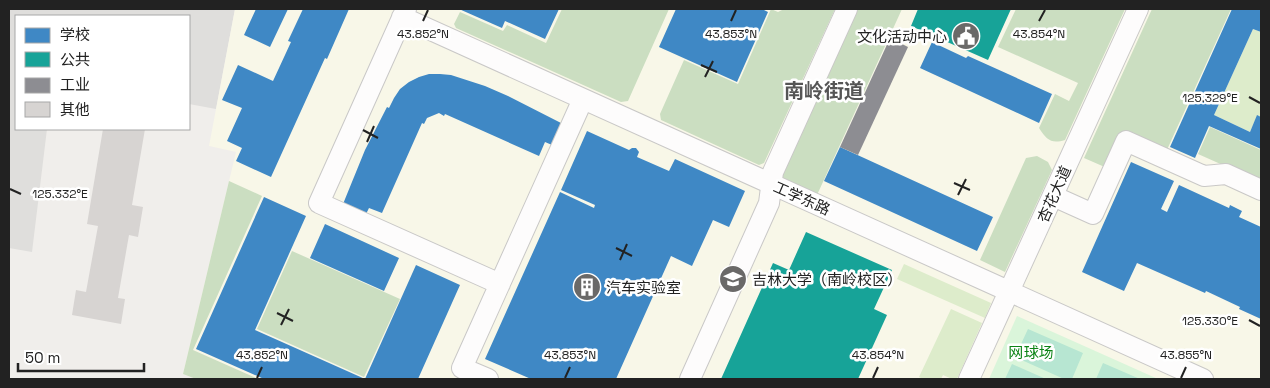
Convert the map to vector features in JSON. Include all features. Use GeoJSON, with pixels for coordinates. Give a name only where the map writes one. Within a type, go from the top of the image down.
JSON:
{"type":"FeatureCollection","features":[{"type":"Feature","properties":{"kind":"lane"},"geometry":{"type":"LineString","coordinates":[[690,379],[769,203],[773,172],[847,9]]}},
{"type":"Feature","properties":{"kind":"lane","name":"杏花大道"},"geometry":{"type":"LineString","coordinates":[[969,379],[1138,9]]}},
{"type":"Feature","properties":{"kind":"lane"},"geometry":{"type":"LineString","coordinates":[[404,13],[318,203],[500,284]]}},
{"type":"Feature","properties":{"kind":"lane","name":"工学东路"},"geometry":{"type":"LineString","coordinates":[[404,13],[583,99],[1203,379]]}},
{"type":"Feature","properties":{"kind":"lane"},"geometry":{"type":"LineString","coordinates":[[488,379],[462,368],[583,99]]}},
{"type":"Feature","properties":{"kind":"lane"},"geometry":{"type":"LineString","coordinates":[[1053,196],[1093,214],[1126,141],[1204,176],[1226,174],[1261,190]]}},
{"type":"Feature","properties":{"kind":"shaded area"},"geometry":{"type":"Polygon","coordinates":[[[9,9],[235,9],[216,109],[190,104],[190,15],[15,15],[15,130],[47,130],[32,252],[9,248],[9,9]]]}},
{"type":"Feature","properties":{"kind":"shaded area","name":"吉林大学（南岭校区）"},"geometry":{"type":"Polygon","coordinates":[[[235,9],[1261,9],[1261,379],[196,379],[183,374],[236,152],[209,146],[235,9]]]}},
{"type":"Feature","properties":{"kind":"green space"},"geometry":{"type":"Polygon","coordinates":[[[562,9],[669,9],[628,101],[621,102],[456,28],[454,24],[460,12],[503,31],[507,25],[546,43],[562,9]]]}},
{"type":"Feature","properties":{"kind":"green space"},"geometry":{"type":"Polygon","coordinates":[[[771,9],[778,12],[784,9],[835,9],[764,163],[759,165],[661,120],[660,114],[684,60],[738,84],[771,9]]]}},
{"type":"Feature","properties":{"kind":"green space"},"geometry":{"type":"Polygon","coordinates":[[[858,9],[902,9],[817,195],[783,179],[782,173],[858,9]]]}},
{"type":"Feature","properties":{"kind":"green space"},"geometry":{"type":"Polygon","coordinates":[[[1016,9],[1125,9],[1065,140],[1056,142],[1050,140],[1044,136],[1039,128],[1055,94],[1069,101],[1078,83],[998,47],[1016,9]]]}},
{"type":"Feature","properties":{"kind":"green space"},"geometry":{"type":"Polygon","coordinates":[[[1152,9],[1231,9],[1166,152],[1123,133],[1107,168],[1084,158],[1152,9]]]}},
{"type":"Feature","properties":{"kind":"green space"},"geometry":{"type":"Polygon","coordinates":[[[1253,29],[1261,32],[1261,117],[1257,116],[1250,132],[1214,115],[1253,29]]]}},
{"type":"Feature","properties":{"kind":"green space"},"geometry":{"type":"Polygon","coordinates":[[[1210,127],[1261,150],[1261,182],[1198,154],[1210,127]]]}},
{"type":"Feature","properties":{"kind":"green space"},"geometry":{"type":"Polygon","coordinates":[[[1037,156],[1048,162],[1052,170],[1005,272],[980,260],[1026,158],[1037,156]]]}},
{"type":"Feature","properties":{"kind":"green space"},"geometry":{"type":"Polygon","coordinates":[[[229,181],[262,196],[193,350],[258,379],[196,379],[183,374],[229,181]]]}},
{"type":"Feature","properties":{"kind":"green space"},"geometry":{"type":"Polygon","coordinates":[[[292,251],[400,299],[364,377],[257,329],[292,251]]]}},
{"type":"Feature","properties":{"kind":"green space"},"geometry":{"type":"Polygon","coordinates":[[[904,264],[991,303],[985,318],[897,279],[904,264]]]}},
{"type":"Feature","properties":{"kind":"green space"},"geometry":{"type":"Polygon","coordinates":[[[951,309],[982,323],[957,379],[943,375],[941,379],[923,379],[919,377],[951,309]]]}},
{"type":"Feature","properties":{"kind":"green space","name":"网球场"},"geometry":{"type":"Polygon","coordinates":[[[1017,316],[1158,379],[989,379],[1017,316]]]}},
{"type":"Feature","properties":{"kind":"green space"},"geometry":{"type":"Polygon","coordinates":[[[1028,329],[1083,353],[1072,379],[1064,379],[1015,357],[1028,329]]]}},
{"type":"Feature","properties":{"kind":"green space"},"geometry":{"type":"Polygon","coordinates":[[[1103,363],[1140,379],[1096,379],[1103,363]]]}},
{"type":"Feature","properties":{"kind":"green space"},"geometry":{"type":"Polygon","coordinates":[[[1012,364],[1046,379],[1005,379],[1012,364]]]}},
{"type":"Feature","properties":{"kind":"building: 学校"},"geometry":{"type":"Polygon","coordinates":[[[256,9],[288,9],[270,47],[244,35],[256,9]]]}},
{"type":"Feature","properties":{"kind":"building: 学校"},"geometry":{"type":"Polygon","coordinates":[[[303,9],[349,9],[271,177],[236,161],[242,148],[227,141],[242,108],[222,100],[238,65],[273,81],[291,42],[288,41],[303,9]]]}},
{"type":"Feature","properties":{"kind":"building: 学校"},"geometry":{"type":"Polygon","coordinates":[[[459,9],[559,9],[545,39],[505,21],[502,28],[459,9]]]}},
{"type":"Feature","properties":{"kind":"building: 学校"},"geometry":{"type":"Polygon","coordinates":[[[676,9],[762,9],[768,12],[737,82],[659,47],[676,9]]]}},
{"type":"Feature","properties":{"kind":"building: 学校"},"geometry":{"type":"Polygon","coordinates":[[[1232,9],[1261,9],[1261,32],[1253,29],[1214,115],[1250,132],[1257,115],[1261,117],[1261,149],[1209,126],[1195,158],[1170,147],[1232,9]]]}},
{"type":"Feature","properties":{"kind":"building: 学校"},"geometry":{"type":"Polygon","coordinates":[[[932,42],[1052,94],[1039,123],[920,68],[932,42]]]}},
{"type":"Feature","properties":{"kind":"building: 学校"},"geometry":{"type":"Polygon","coordinates":[[[429,74],[451,75],[485,86],[561,123],[552,145],[545,142],[539,156],[439,113],[427,118],[424,124],[422,123],[382,213],[369,208],[366,214],[343,204],[365,150],[387,107],[389,108],[400,89],[409,82],[429,74]]]}},
{"type":"Feature","properties":{"kind":"building: 学校"},"geometry":{"type":"Polygon","coordinates":[[[587,131],[629,150],[636,148],[639,152],[637,157],[669,171],[675,159],[745,191],[729,227],[713,220],[692,266],[671,256],[616,379],[531,379],[485,359],[560,192],[594,208],[595,205],[561,190],[587,131]]]}},
{"type":"Feature","properties":{"kind":"building: 学校"},"geometry":{"type":"Polygon","coordinates":[[[840,147],[993,217],[977,251],[824,181],[840,147]]]}},
{"type":"Feature","properties":{"kind":"building: 学校"},"geometry":{"type":"Polygon","coordinates":[[[1131,162],[1174,181],[1161,209],[1167,212],[1179,185],[1229,208],[1230,205],[1242,211],[1239,217],[1261,227],[1261,319],[1206,291],[1205,293],[1137,263],[1124,291],[1082,272],[1131,162]]]}},
{"type":"Feature","properties":{"kind":"building: 学校"},"geometry":{"type":"Polygon","coordinates":[[[264,197],[306,216],[255,330],[365,379],[264,379],[196,349],[264,197]]]}},
{"type":"Feature","properties":{"kind":"building: 学校"},"geometry":{"type":"Polygon","coordinates":[[[325,224],[399,258],[384,291],[310,258],[325,224]]]}},
{"type":"Feature","properties":{"kind":"building: 学校"},"geometry":{"type":"Polygon","coordinates":[[[416,265],[460,285],[418,379],[365,379],[416,265]]]}},
{"type":"Feature","properties":{"kind":"building: 公共","name":"文化活动中心"},"geometry":{"type":"Polygon","coordinates":[[[918,9],[1011,9],[988,60],[911,26],[918,9]]]}},
{"type":"Feature","properties":{"kind":"building: 公共"},"geometry":{"type":"Polygon","coordinates":[[[806,232],[892,270],[874,309],[887,315],[858,379],[721,379],[773,263],[789,270],[806,232]]]}},
{"type":"Feature","properties":{"kind":"building: 工业"},"geometry":{"type":"Polygon","coordinates":[[[890,38],[908,47],[858,155],[840,147],[890,38]]]}},
{"type":"Feature","properties":{"kind":"building: 其他"},"geometry":{"type":"Polygon","coordinates":[[[103,130],[145,130],[132,205],[143,207],[138,237],[129,235],[118,298],[125,299],[121,324],[72,315],[76,290],[86,292],[98,226],[87,224],[103,130]]]}},
{"type":"Feature","properties":{"kind":"place","name":"文化活动中心"},"geometry":{"type":"Point","coordinates":[966,36]}},
{"type":"Feature","properties":{"kind":"place","name":"吉林大学（南岭校区）"},"geometry":{"type":"Point","coordinates":[733,279]}},
{"type":"Feature","properties":{"kind":"place","name":"汽车实验室"},"geometry":{"type":"Point","coordinates":[587,287]}},
{"type":"Feature","properties":{"kind":"district","name":"南岭街道"},"geometry":{"type":"Point","coordinates":[824,91]}}]}
